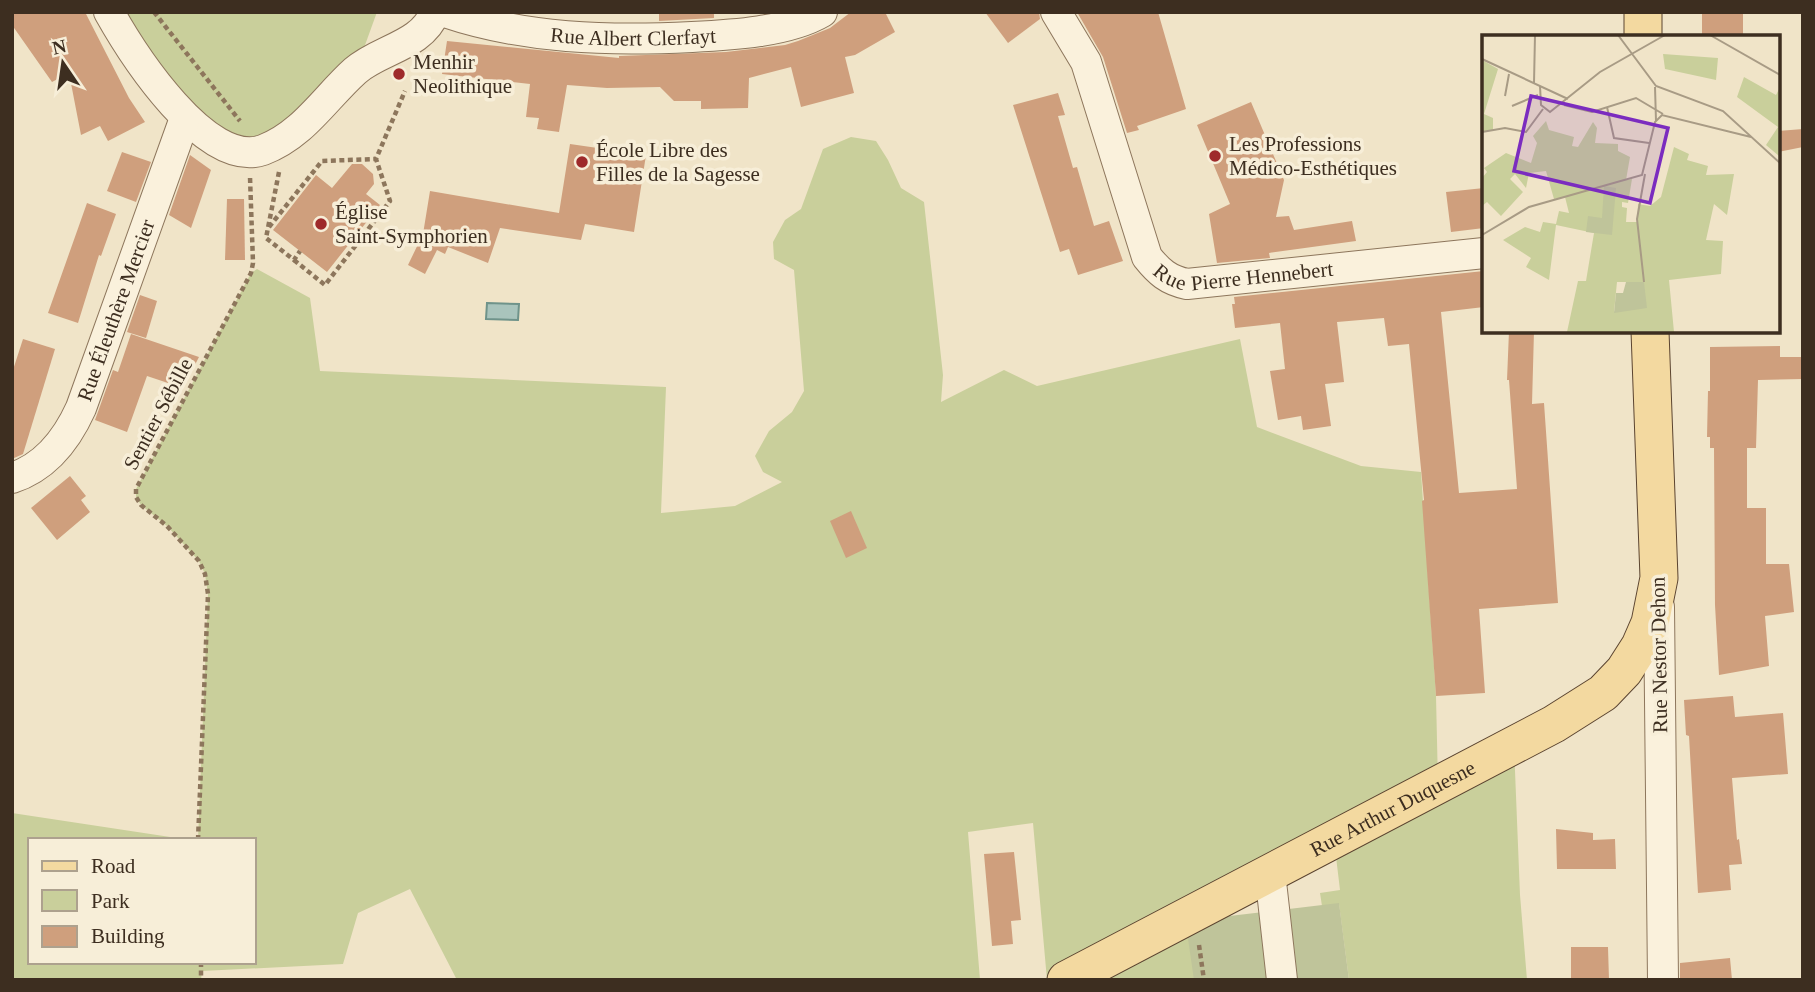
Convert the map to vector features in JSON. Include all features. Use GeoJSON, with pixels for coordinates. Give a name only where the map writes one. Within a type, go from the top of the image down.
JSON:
{"type":"FeatureCollection","features":[{"type":"Feature","properties":{"kind":"main road"},"geometry":{"type":"LineString","coordinates":[[1643,12],[1643,35]]}},
{"type":"Feature","properties":{"kind":"main road","name":"Rue Nestor Dehon"},"geometry":{"type":"LineString","coordinates":[[1650,332],[1659,578]]}},
{"type":"Feature","properties":{"kind":"main road","name":"Rue Arthur Duquesne"},"geometry":{"type":"LineString","coordinates":[[1066,980],[1544,730],[1603,693],[1624,671],[1640,646],[1650,623],[1659,578]]}},
{"type":"Feature","properties":{"kind":"street"},"geometry":{"type":"LineString","coordinates":[[109,12],[148,74],[185,118],[212,138],[248,153],[263,150],[301,127],[356,70],[415,37],[432,20],[435,12]]}},
{"type":"Feature","properties":{"kind":"street","name":"Rue Albert Clerfayt"},"geometry":{"type":"LineString","coordinates":[[445,12],[511,30],[586,39],[751,33],[822,12]]}},
{"type":"Feature","properties":{"kind":"street","name":"Rue Pierre Hennebert"},"geometry":{"type":"LineString","coordinates":[[1056,12],[1086,62],[1147,257],[1158,272],[1171,281],[1187,284],[1482,253]]}},
{"type":"Feature","properties":{"kind":"street","name":"Rue Éleuthère Mercier"},"geometry":{"type":"LineString","coordinates":[[12,478],[25,474],[40,464],[70,433],[185,118]]}},
{"type":"Feature","properties":{"kind":"street","name":"Rue Nestor Dehon"},"geometry":{"type":"LineString","coordinates":[[1659,578],[1663,980]]}},
{"type":"Feature","properties":{"kind":"street"},"geometry":{"type":"LineString","coordinates":[[1270,873],[1282,980]]}},
{"type":"Feature","properties":{"kind":"path"},"geometry":{"type":"LineString","coordinates":[[294,260],[325,285],[390,201],[376,159],[405,91]]}},
{"type":"Feature","properties":{"kind":"path","name":"Sentier Sébille"},"geometry":{"type":"LineString","coordinates":[[198,838],[208,594],[205,574],[199,561],[183,541],[141,505],[136,497],[136,489],[251,273],[253,263],[248,153]]}},
{"type":"Feature","properties":{"kind":"path"},"geometry":{"type":"LineString","coordinates":[[268,228],[322,161],[376,159]]}},
{"type":"Feature","properties":{"kind":"green space"},"geometry":{"type":"Polygon","coordinates":[[[109,12],[377,12],[356,70],[301,127],[231,148],[109,12]]]}},
{"type":"Feature","properties":{"kind":"green space"},"geometry":{"type":"Polygon","coordinates":[[[851,137],[876,141],[901,188],[924,202],[943,375],[941,402],[1004,370],[1037,386],[1240,339],[1257,427],[1361,466],[1421,472],[1436,696],[1438,784],[1514,746],[1520,895],[1527,980],[1349,980],[1339,904],[1322,906],[1320,893],[1340,890],[1334,840],[1195,913],[1212,980],[1047,980],[1033,823],[968,832],[980,980],[457,980],[410,889],[358,913],[343,964],[202,971],[201,980],[12,980],[12,813],[177,838],[28,838],[28,964],[256,964],[256,838],[198,838],[208,594],[205,574],[199,561],[136,497],[136,489],[251,273],[257,269],[310,298],[320,371],[666,387],[661,513],[735,506],[782,482],[763,472],[755,456],[769,431],[792,412],[804,391],[794,270],[774,259],[773,242],[785,220],[801,209],[823,149],[851,137]]]}},
{"type":"Feature","properties":{"kind":"green space"},"geometry":{"type":"Polygon","coordinates":[[[1339,903],[1349,980],[1194,980],[1185,918],[1204,919],[1339,903]]]}},
{"type":"Feature","properties":{"kind":"water"},"geometry":{"type":"Polygon","coordinates":[[[487,303],[519,304],[518,320],[486,319],[487,303]]]}},
{"type":"Feature","properties":{"kind":"building"},"geometry":{"type":"Polygon","coordinates":[[[12,12],[85,12],[129,98],[145,122],[108,141],[100,126],[81,135],[69,73],[52,82],[12,25],[12,12]]]}},
{"type":"Feature","properties":{"kind":"building"},"geometry":{"type":"Polygon","coordinates":[[[659,12],[714,12],[714,18],[659,21],[659,12]]]}},
{"type":"Feature","properties":{"kind":"building"},"geometry":{"type":"Polygon","coordinates":[[[851,12],[885,12],[895,32],[855,55],[845,57],[854,93],[801,107],[791,67],[749,78],[748,108],[701,109],[701,101],[674,101],[660,87],[607,88],[567,85],[559,132],[537,129],[539,118],[526,117],[530,84],[442,74],[447,41],[619,58],[726,52],[798,41],[830,28],[851,12]]]}},
{"type":"Feature","properties":{"kind":"building"},"geometry":{"type":"Polygon","coordinates":[[[985,12],[1039,12],[1040,19],[1008,43],[985,12]]]}},
{"type":"Feature","properties":{"kind":"building"},"geometry":{"type":"Polygon","coordinates":[[[1077,12],[1158,12],[1186,109],[1137,126],[1139,130],[1127,133],[1103,57],[1077,12]]]}},
{"type":"Feature","properties":{"kind":"building"},"geometry":{"type":"Polygon","coordinates":[[[1702,12],[1743,12],[1743,35],[1702,35],[1702,12]]]}},
{"type":"Feature","properties":{"kind":"building"},"geometry":{"type":"Polygon","coordinates":[[[1058,93],[1065,115],[1058,116],[1073,168],[1077,167],[1094,226],[1109,221],[1123,261],[1078,275],[1069,249],[1060,252],[1013,105],[1058,93]]]}},
{"type":"Feature","properties":{"kind":"building"},"geometry":{"type":"Polygon","coordinates":[[[1251,102],[1284,180],[1276,217],[1289,216],[1294,230],[1352,221],[1356,241],[1269,253],[1270,258],[1217,263],[1209,214],[1230,204],[1197,125],[1251,102]]]}},
{"type":"Feature","properties":{"kind":"building"},"geometry":{"type":"Polygon","coordinates":[[[1803,129],[1803,147],[1780,152],[1780,131],[1803,129]]]}},
{"type":"Feature","properties":{"kind":"building"},"geometry":{"type":"Polygon","coordinates":[[[570,144],[646,155],[634,232],[585,224],[581,240],[500,228],[488,263],[448,247],[445,254],[437,250],[425,274],[408,265],[423,234],[430,191],[559,213],[570,144]]]}},
{"type":"Feature","properties":{"kind":"building"},"geometry":{"type":"Polygon","coordinates":[[[122,152],[151,162],[136,202],[107,191],[122,152]]]}},
{"type":"Feature","properties":{"kind":"building"},"geometry":{"type":"Polygon","coordinates":[[[190,155],[211,170],[191,228],[169,215],[190,155]]]}},
{"type":"Feature","properties":{"kind":"building","name":"Église Saint-Symphorien"},"geometry":{"type":"Polygon","coordinates":[[[352,164],[362,164],[373,174],[374,184],[366,194],[380,205],[327,272],[273,230],[316,175],[332,188],[352,164]]]}},
{"type":"Feature","properties":{"kind":"building"},"geometry":{"type":"Polygon","coordinates":[[[1482,188],[1482,228],[1451,232],[1446,192],[1482,188]]]}},
{"type":"Feature","properties":{"kind":"building"},"geometry":{"type":"Polygon","coordinates":[[[227,199],[244,199],[245,260],[225,260],[227,199]]]}},
{"type":"Feature","properties":{"kind":"building"},"geometry":{"type":"Polygon","coordinates":[[[87,203],[116,214],[101,256],[99,255],[78,323],[48,313],[87,203]]]}},
{"type":"Feature","properties":{"kind":"building"},"geometry":{"type":"Polygon","coordinates":[[[1482,271],[1482,307],[1441,312],[1459,493],[1517,489],[1507,380],[1509,332],[1534,332],[1532,404],[1544,403],[1558,603],[1479,609],[1485,693],[1436,696],[1424,500],[1409,344],[1388,346],[1384,318],[1337,322],[1344,382],[1325,384],[1331,426],[1303,430],[1301,416],[1278,420],[1270,371],[1285,369],[1280,323],[1235,328],[1232,304],[1235,304],[1234,297],[1482,271]]]}},
{"type":"Feature","properties":{"kind":"building"},"geometry":{"type":"Polygon","coordinates":[[[140,295],[157,301],[146,338],[127,332],[140,295]]]}},
{"type":"Feature","properties":{"kind":"building"},"geometry":{"type":"Polygon","coordinates":[[[131,334],[199,357],[183,388],[147,376],[127,432],[95,420],[113,370],[118,372],[131,334]]]}},
{"type":"Feature","properties":{"kind":"building"},"geometry":{"type":"Polygon","coordinates":[[[23,339],[55,349],[23,454],[12,459],[12,373],[23,339]]]}},
{"type":"Feature","properties":{"kind":"building"},"geometry":{"type":"Polygon","coordinates":[[[1780,346],[1780,357],[1803,357],[1803,379],[1758,380],[1756,448],[1747,448],[1747,508],[1766,508],[1766,564],[1789,564],[1794,612],[1765,616],[1769,666],[1719,675],[1715,605],[1714,448],[1710,448],[1710,437],[1707,437],[1710,347],[1780,346]]]}},
{"type":"Feature","properties":{"kind":"building"},"geometry":{"type":"Polygon","coordinates":[[[70,476],[86,496],[81,500],[90,512],[57,540],[31,508],[70,476]]]}},
{"type":"Feature","properties":{"kind":"building"},"geometry":{"type":"Polygon","coordinates":[[[851,511],[867,548],[846,558],[830,521],[851,511]]]}},
{"type":"Feature","properties":{"kind":"building"},"geometry":{"type":"Polygon","coordinates":[[[1733,696],[1735,717],[1783,713],[1788,774],[1732,778],[1737,840],[1739,839],[1742,864],[1729,865],[1731,890],[1698,893],[1689,736],[1686,735],[1684,700],[1733,696]]]}},
{"type":"Feature","properties":{"kind":"building"},"geometry":{"type":"Polygon","coordinates":[[[1556,829],[1593,833],[1593,840],[1615,839],[1616,869],[1557,869],[1556,829]]]}},
{"type":"Feature","properties":{"kind":"building"},"geometry":{"type":"Polygon","coordinates":[[[1014,852],[1021,920],[1011,921],[1013,944],[992,946],[984,854],[1014,852]]]}},
{"type":"Feature","properties":{"kind":"building"},"geometry":{"type":"Polygon","coordinates":[[[1571,947],[1608,947],[1609,980],[1571,980],[1571,947]]]}},
{"type":"Feature","properties":{"kind":"building"},"geometry":{"type":"Polygon","coordinates":[[[1730,958],[1732,980],[1680,980],[1680,963],[1730,958]]]}},
{"type":"Feature","properties":{"kind":"place","name":"Menhir Neolithique"},"geometry":{"type":"Point","coordinates":[399,74]}},
{"type":"Feature","properties":{"kind":"place","name":"Les Professions Médico-Esthétiques"},"geometry":{"type":"Point","coordinates":[1215,156]}},
{"type":"Feature","properties":{"kind":"place","name":"École Libre des Filles de la Sagesse"},"geometry":{"type":"Point","coordinates":[582,162]}},
{"type":"Feature","properties":{"kind":"place","name":"Église Saint-Symphorien"},"geometry":{"type":"Point","coordinates":[321,224]}}]}
